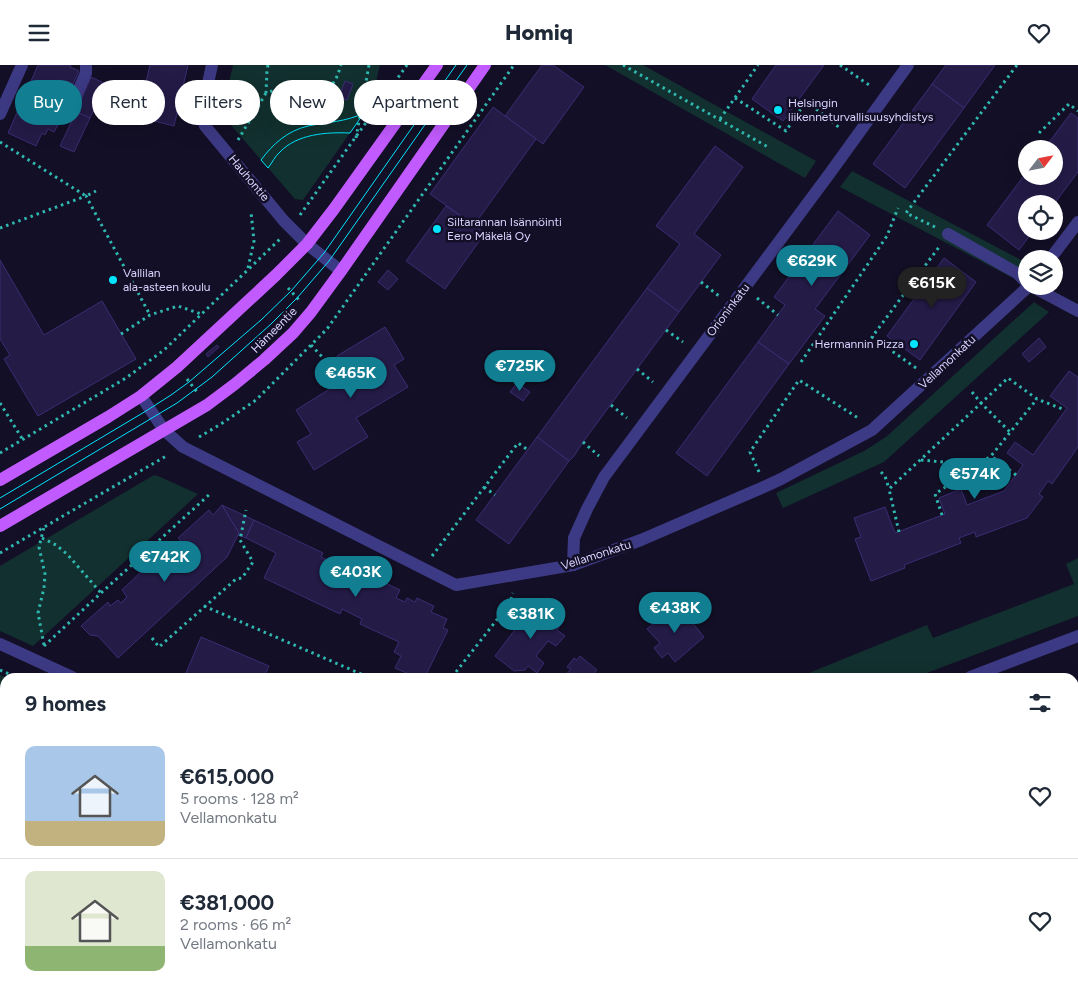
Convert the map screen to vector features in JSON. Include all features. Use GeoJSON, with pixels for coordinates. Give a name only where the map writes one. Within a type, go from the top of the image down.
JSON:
{"type":"FeatureCollection","features":[{"type":"Feature","properties":{"kind":"main road"},"geometry":{"type":"LineString","coordinates":[[0,480],[141,396],[177,367],[276,275],[307,244],[334,209],[437,65]]}},
{"type":"Feature","properties":{"kind":"main road","name":"Hämeentie"},"geometry":{"type":"LineString","coordinates":[[0,526],[207,405],[264,360],[293,333],[341,271],[485,65]]}},
{"type":"Feature","properties":{"kind":"street"},"geometry":{"type":"LineString","coordinates":[[0,114],[22,65]]}},
{"type":"Feature","properties":{"kind":"street"},"geometry":{"type":"LineString","coordinates":[[82,82],[86,73],[86,65]]}},
{"type":"Feature","properties":{"kind":"street","name":"Hauhontie"},"geometry":{"type":"LineString","coordinates":[[212,65],[201,115],[205,126],[284,221],[307,244],[341,271]]}},
{"type":"Feature","properties":{"kind":"street","name":"Orioninkatu"},"geometry":{"type":"LineString","coordinates":[[573,565],[574,538],[604,477],[908,65]]}},
{"type":"Feature","properties":{"kind":"street"},"geometry":{"type":"LineString","coordinates":[[1057,250],[1078,222]]}},
{"type":"Feature","properties":{"kind":"street"},"geometry":{"type":"LineString","coordinates":[[948,234],[1018,275]]}},
{"type":"Feature","properties":{"kind":"street","name":"Vellamonkatu"},"geometry":{"type":"LineString","coordinates":[[141,396],[164,430],[183,447],[456,585],[573,565],[642,540],[781,479],[872,430],[1020,295]]}},
{"type":"Feature","properties":{"kind":"street"},"geometry":{"type":"LineString","coordinates":[[1047,295],[1078,311]]}},
{"type":"Feature","properties":{"kind":"street"},"geometry":{"type":"LineString","coordinates":[[981,673],[1078,636]]}},
{"type":"Feature","properties":{"kind":"street"},"geometry":{"type":"LineString","coordinates":[[0,644],[63,673]]}},
{"type":"Feature","properties":{"kind":"path"},"geometry":{"type":"LineString","coordinates":[[238,140],[266,93],[266,70],[268,65]]}},
{"type":"Feature","properties":{"kind":"path"},"geometry":{"type":"LineString","coordinates":[[266,93],[281,88],[327,89],[337,79],[341,65]]}},
{"type":"Feature","properties":{"kind":"path"},"geometry":{"type":"LineString","coordinates":[[356,139],[369,65]]}},
{"type":"Feature","properties":{"kind":"path"},"geometry":{"type":"LineString","coordinates":[[0,453],[126,378],[164,350],[291,228],[408,65]]}},
{"type":"Feature","properties":{"kind":"path"},"geometry":{"type":"LineString","coordinates":[[623,65],[768,147]]}},
{"type":"Feature","properties":{"kind":"path"},"geometry":{"type":"LineString","coordinates":[[720,119],[758,65]]}},
{"type":"Feature","properties":{"kind":"path"},"geometry":{"type":"LineString","coordinates":[[840,65],[876,90]]}},
{"type":"Feature","properties":{"kind":"path"},"geometry":{"type":"LineString","coordinates":[[918,369],[872,337],[948,234],[906,213],[1017,65]]}},
{"type":"Feature","properties":{"kind":"path"},"geometry":{"type":"LineString","coordinates":[[801,97],[844,133]]}},
{"type":"Feature","properties":{"kind":"path"},"geometry":{"type":"LineString","coordinates":[[735,98],[786,131],[806,101]]}},
{"type":"Feature","properties":{"kind":"path"},"geometry":{"type":"LineString","coordinates":[[1039,133],[1068,104],[1078,111]]}},
{"type":"Feature","properties":{"kind":"path"},"geometry":{"type":"LineString","coordinates":[[787,117],[793,121]]}},
{"type":"Feature","properties":{"kind":"path"},"geometry":{"type":"LineString","coordinates":[[0,142],[86,196],[150,315]]}},
{"type":"Feature","properties":{"kind":"path"},"geometry":{"type":"LineString","coordinates":[[0,228],[96,191]]}},
{"type":"Feature","properties":{"kind":"path"},"geometry":{"type":"LineString","coordinates":[[801,362],[887,236],[898,209]]}},
{"type":"Feature","properties":{"kind":"path"},"geometry":{"type":"LineString","coordinates":[[247,270],[254,241],[251,212]]}},
{"type":"Feature","properties":{"kind":"path"},"geometry":{"type":"LineString","coordinates":[[260,258],[327,329]]}},
{"type":"Feature","properties":{"kind":"path"},"geometry":{"type":"LineString","coordinates":[[701,282],[722,298]]}},
{"type":"Feature","properties":{"kind":"path"},"geometry":{"type":"LineString","coordinates":[[756,298],[778,315]]}},
{"type":"Feature","properties":{"kind":"path"},"geometry":{"type":"LineString","coordinates":[[121,334],[150,315],[178,307],[201,314]]}},
{"type":"Feature","properties":{"kind":"path"},"geometry":{"type":"LineString","coordinates":[[666,330],[687,345]]}},
{"type":"Feature","properties":{"kind":"path"},"geometry":{"type":"LineString","coordinates":[[310,345],[340,376],[346,372]]}},
{"type":"Feature","properties":{"kind":"path"},"geometry":{"type":"LineString","coordinates":[[164,350],[221,424]]}},
{"type":"Feature","properties":{"kind":"path"},"geometry":{"type":"LineString","coordinates":[[637,369],[658,386]]}},
{"type":"Feature","properties":{"kind":"path"},"geometry":{"type":"LineString","coordinates":[[889,489],[1008,378],[1037,399],[1065,410]]}},
{"type":"Feature","properties":{"kind":"path"},"geometry":{"type":"LineString","coordinates":[[758,471],[750,452],[799,380],[860,420]]}},
{"type":"Feature","properties":{"kind":"path"},"geometry":{"type":"LineString","coordinates":[[972,392],[1010,431]]}},
{"type":"Feature","properties":{"kind":"path"},"geometry":{"type":"LineString","coordinates":[[942,515],[935,494],[990,456],[1037,399]]}},
{"type":"Feature","properties":{"kind":"path"},"geometry":{"type":"LineString","coordinates":[[0,403],[23,439]]}},
{"type":"Feature","properties":{"kind":"path"},"geometry":{"type":"LineString","coordinates":[[611,405],[631,422]]}},
{"type":"Feature","properties":{"kind":"path"},"geometry":{"type":"LineString","coordinates":[[583,442],[604,459]]}},
{"type":"Feature","properties":{"kind":"path"},"geometry":{"type":"LineString","coordinates":[[424,569],[436,550],[518,443],[528,450]]}},
{"type":"Feature","properties":{"kind":"path"},"geometry":{"type":"LineString","coordinates":[[990,456],[1016,475]]}},
{"type":"Feature","properties":{"kind":"path"},"geometry":{"type":"LineString","coordinates":[[920,460],[978,465]]}},
{"type":"Feature","properties":{"kind":"path"},"geometry":{"type":"LineString","coordinates":[[881,472],[885,476],[889,489],[899,532]]}},
{"type":"Feature","properties":{"kind":"path"},"geometry":{"type":"LineString","coordinates":[[484,487],[495,495]]}},
{"type":"Feature","properties":{"kind":"path"},"geometry":{"type":"LineString","coordinates":[[44,526],[40,547],[45,575],[38,613],[44,646],[211,493]]}},
{"type":"Feature","properties":{"kind":"path"},"geometry":{"type":"LineString","coordinates":[[152,638],[159,647],[236,579],[242,578],[253,562],[240,540],[246,511]]}},
{"type":"Feature","properties":{"kind":"path"},"geometry":{"type":"LineString","coordinates":[[42,538],[56,545],[67,554],[101,593]]}},
{"type":"Feature","properties":{"kind":"path"},"geometry":{"type":"LineString","coordinates":[[455,673],[510,603],[517,575]]}},
{"type":"Feature","properties":{"kind":"path"},"geometry":{"type":"LineString","coordinates":[[204,606],[359,673]]}},
{"type":"Feature","properties":{"kind":"green space"},"geometry":{"type":"Polygon","coordinates":[[[233,65],[380,65],[376,80],[354,80],[354,125],[356,125],[303,200],[295,199],[231,125],[260,125],[260,80],[230,80],[233,65]]]}},
{"type":"Feature","properties":{"kind":"green space"},"geometry":{"type":"Polygon","coordinates":[[[605,65],[643,65],[816,161],[805,178],[605,65]]]}},
{"type":"Feature","properties":{"kind":"green space"},"geometry":{"type":"Polygon","coordinates":[[[852,171],[1018,258],[1018,270],[1011,277],[840,187],[852,171]]]}},
{"type":"Feature","properties":{"kind":"green space"},"geometry":{"type":"Polygon","coordinates":[[[1034,302],[1049,312],[884,462],[783,508],[776,493],[864,451],[886,437],[1034,302]]]}},
{"type":"Feature","properties":{"kind":"green space"},"geometry":{"type":"Polygon","coordinates":[[[154,475],[198,494],[33,646],[0,631],[0,566],[154,475]]]}},
{"type":"Feature","properties":{"kind":"green space"},"geometry":{"type":"Polygon","coordinates":[[[1078,558],[1078,616],[927,673],[809,673],[927,625],[933,638],[1074,584],[1066,564],[1078,558]]]}},
{"type":"Feature","properties":{"kind":"building"},"geometry":{"type":"Polygon","coordinates":[[[38,65],[71,65],[70,67],[79,71],[75,80],[31,80],[38,65]]]}},
{"type":"Feature","properties":{"kind":"building"},"geometry":{"type":"Polygon","coordinates":[[[150,65],[188,65],[185,80],[175,80],[174,126],[165,124],[165,80],[147,80],[150,65]]]}},
{"type":"Feature","properties":{"kind":"building"},"geometry":{"type":"Polygon","coordinates":[[[542,65],[553,65],[584,87],[543,144],[505,116],[542,65]]]}},
{"type":"Feature","properties":{"kind":"building"},"geometry":{"type":"Polygon","coordinates":[[[776,65],[824,65],[783,121],[752,99],[776,65]]]}},
{"type":"Feature","properties":{"kind":"building"},"geometry":{"type":"Polygon","coordinates":[[[946,65],[995,65],[964,108],[932,84],[946,65]]]}},
{"type":"Feature","properties":{"kind":"building"},"geometry":{"type":"Polygon","coordinates":[[[91,77],[97,80],[92,80],[92,114],[90,118],[82,115],[82,98],[91,77]]]}},
{"type":"Feature","properties":{"kind":"building"},"geometry":{"type":"Polygon","coordinates":[[[345,81],[353,84],[347,100],[344,99],[345,81]]]}},
{"type":"Feature","properties":{"kind":"building"},"geometry":{"type":"Polygon","coordinates":[[[932,84],[964,108],[905,188],[873,164],[932,84]]]}},
{"type":"Feature","properties":{"kind":"building"},"geometry":{"type":"Polygon","coordinates":[[[493,107],[536,139],[474,225],[430,194],[493,107]]]}},
{"type":"Feature","properties":{"kind":"building"},"geometry":{"type":"Polygon","coordinates":[[[1071,113],[1078,118],[1078,172],[1061,195],[1018,195],[1018,240],[1026,240],[1019,250],[987,225],[1018,184],[1063,185],[1063,140],[1051,140],[1071,113]]]}},
{"type":"Feature","properties":{"kind":"building"},"geometry":{"type":"Polygon","coordinates":[[[82,115],[90,118],[74,152],[60,146],[70,125],[82,125],[82,115]]]}},
{"type":"Feature","properties":{"kind":"building"},"geometry":{"type":"Polygon","coordinates":[[[15,117],[15,125],[58,125],[54,132],[48,129],[45,135],[42,133],[36,146],[8,133],[15,117]]]}},
{"type":"Feature","properties":{"kind":"building"},"geometry":{"type":"Polygon","coordinates":[[[715,146],[743,167],[694,234],[721,255],[679,312],[647,288],[680,244],[656,226],[715,146]]]}},
{"type":"Feature","properties":{"kind":"building"},"geometry":{"type":"Polygon","coordinates":[[[446,206],[485,233],[445,289],[406,261],[446,206]]]}},
{"type":"Feature","properties":{"kind":"building"},"geometry":{"type":"Polygon","coordinates":[[[838,211],[870,235],[815,309],[825,316],[789,364],[758,342],[785,305],[774,297],[838,211]]]}},
{"type":"Feature","properties":{"kind":"building"},"geometry":{"type":"Polygon","coordinates":[[[944,258],[976,282],[920,360],[887,336],[944,258]]]}},
{"type":"Feature","properties":{"kind":"building"},"geometry":{"type":"Polygon","coordinates":[[[0,260],[44,335],[102,301],[136,359],[38,416],[4,359],[10,355],[0,339],[0,260]]]}},
{"type":"Feature","properties":{"kind":"building"},"geometry":{"type":"Polygon","coordinates":[[[388,270],[398,279],[388,290],[378,282],[388,270]]]}},
{"type":"Feature","properties":{"kind":"building"},"geometry":{"type":"Polygon","coordinates":[[[647,288],[679,312],[569,461],[537,437],[647,288]]]}},
{"type":"Feature","properties":{"kind":"building"},"geometry":{"type":"Polygon","coordinates":[[[385,327],[404,359],[394,365],[408,387],[356,418],[368,437],[314,470],[297,442],[311,434],[296,410],[349,377],[337,356],[385,327]]]}},
{"type":"Feature","properties":{"kind":"building"},"geometry":{"type":"Polygon","coordinates":[[[1039,338],[1046,347],[1029,362],[1022,354],[1039,338]]]}},
{"type":"Feature","properties":{"kind":"building"},"geometry":{"type":"Polygon","coordinates":[[[758,342],[789,364],[707,476],[676,453],[758,342]]]}},
{"type":"Feature","properties":{"kind":"building"},"geometry":{"type":"Polygon","coordinates":[[[217,345],[219,347],[208,357],[206,354],[217,345]]]}},
{"type":"Feature","properties":{"kind":"building"},"geometry":{"type":"Polygon","coordinates":[[[1069,371],[1078,377],[1078,447],[1052,484],[1048,481],[1039,494],[1043,497],[1027,518],[976,537],[975,532],[959,538],[961,543],[904,565],[905,568],[871,581],[855,539],[861,537],[854,518],[885,507],[895,533],[945,514],[939,498],[961,489],[967,505],[1004,491],[1023,465],[1007,453],[1015,442],[1033,455],[1067,408],[1050,396],[1069,371]]]}},
{"type":"Feature","properties":{"kind":"building"},"geometry":{"type":"Polygon","coordinates":[[[517,383],[530,392],[523,401],[510,392],[517,383]]]}},
{"type":"Feature","properties":{"kind":"building"},"geometry":{"type":"Polygon","coordinates":[[[537,437],[569,461],[509,544],[476,520],[537,437]]]}},
{"type":"Feature","properties":{"kind":"building"},"geometry":{"type":"Polygon","coordinates":[[[222,505],[239,533],[227,557],[118,658],[98,636],[90,635],[81,626],[108,602],[110,606],[118,600],[121,603],[127,597],[122,590],[165,549],[171,556],[178,550],[175,546],[181,541],[178,538],[209,510],[213,515],[222,505]]]}},
{"type":"Feature","properties":{"kind":"building"},"geometry":{"type":"Polygon","coordinates":[[[222,505],[254,520],[246,538],[238,535],[239,533],[222,505]]]}},
{"type":"Feature","properties":{"kind":"building"},"geometry":{"type":"Polygon","coordinates":[[[254,520],[323,553],[321,557],[329,561],[327,566],[335,569],[340,561],[400,590],[396,598],[405,602],[407,598],[415,602],[417,598],[434,606],[431,612],[447,619],[443,628],[448,630],[427,673],[407,673],[395,668],[401,656],[394,652],[399,642],[360,624],[362,619],[342,609],[340,614],[264,578],[276,553],[246,538],[254,520]]]}},
{"type":"Feature","properties":{"kind":"building"},"geometry":{"type":"Polygon","coordinates":[[[535,603],[564,620],[557,630],[565,636],[556,646],[548,641],[536,656],[544,663],[537,673],[528,666],[525,670],[514,671],[495,656],[535,603]]]}},
{"type":"Feature","properties":{"kind":"building"},"geometry":{"type":"Polygon","coordinates":[[[677,604],[704,637],[675,662],[668,653],[662,658],[654,648],[660,643],[647,629],[677,604]]]}},
{"type":"Feature","properties":{"kind":"building"},"geometry":{"type":"Polygon","coordinates":[[[201,637],[269,666],[266,673],[186,673],[201,637]]]}},
{"type":"Feature","properties":{"kind":"building"},"geometry":{"type":"Polygon","coordinates":[[[580,656],[597,670],[594,673],[568,673],[571,669],[567,667],[574,658],[577,660],[580,656]]]}},
{"type":"Feature","properties":{"kind":"tram line"},"geometry":{"type":"LineString","coordinates":[[0,498],[171,395],[189,382],[261,320],[291,291],[324,253],[456,65]]}},
{"type":"Feature","properties":{"kind":"tram line"},"geometry":{"type":"LineString","coordinates":[[0,509],[177,403],[212,377],[271,324],[297,298],[329,261],[467,65]]}},
{"type":"Feature","properties":{"kind":"tram line"},"geometry":{"type":"LineString","coordinates":[[364,113],[350,133],[312,135],[295,141],[278,154],[268,168],[261,160],[270,149],[293,131],[364,113]]}},
{"type":"Feature","properties":{"kind":"place","name":"Helsingin liikenneturvallisuusyhdistys"},"geometry":{"type":"Point","coordinates":[778,110]}},
{"type":"Feature","properties":{"kind":"place","name":"Siltarannan Isännöinti Eero Mäkelä Oy"},"geometry":{"type":"Point","coordinates":[437,229]}},
{"type":"Feature","properties":{"kind":"place","name":"Vallilan ala-asteen koulu"},"geometry":{"type":"Point","coordinates":[113,280]}},
{"type":"Feature","properties":{"kind":"place","name":"Hermannin Pizza"},"geometry":{"type":"Point","coordinates":[914,344]}}]}
